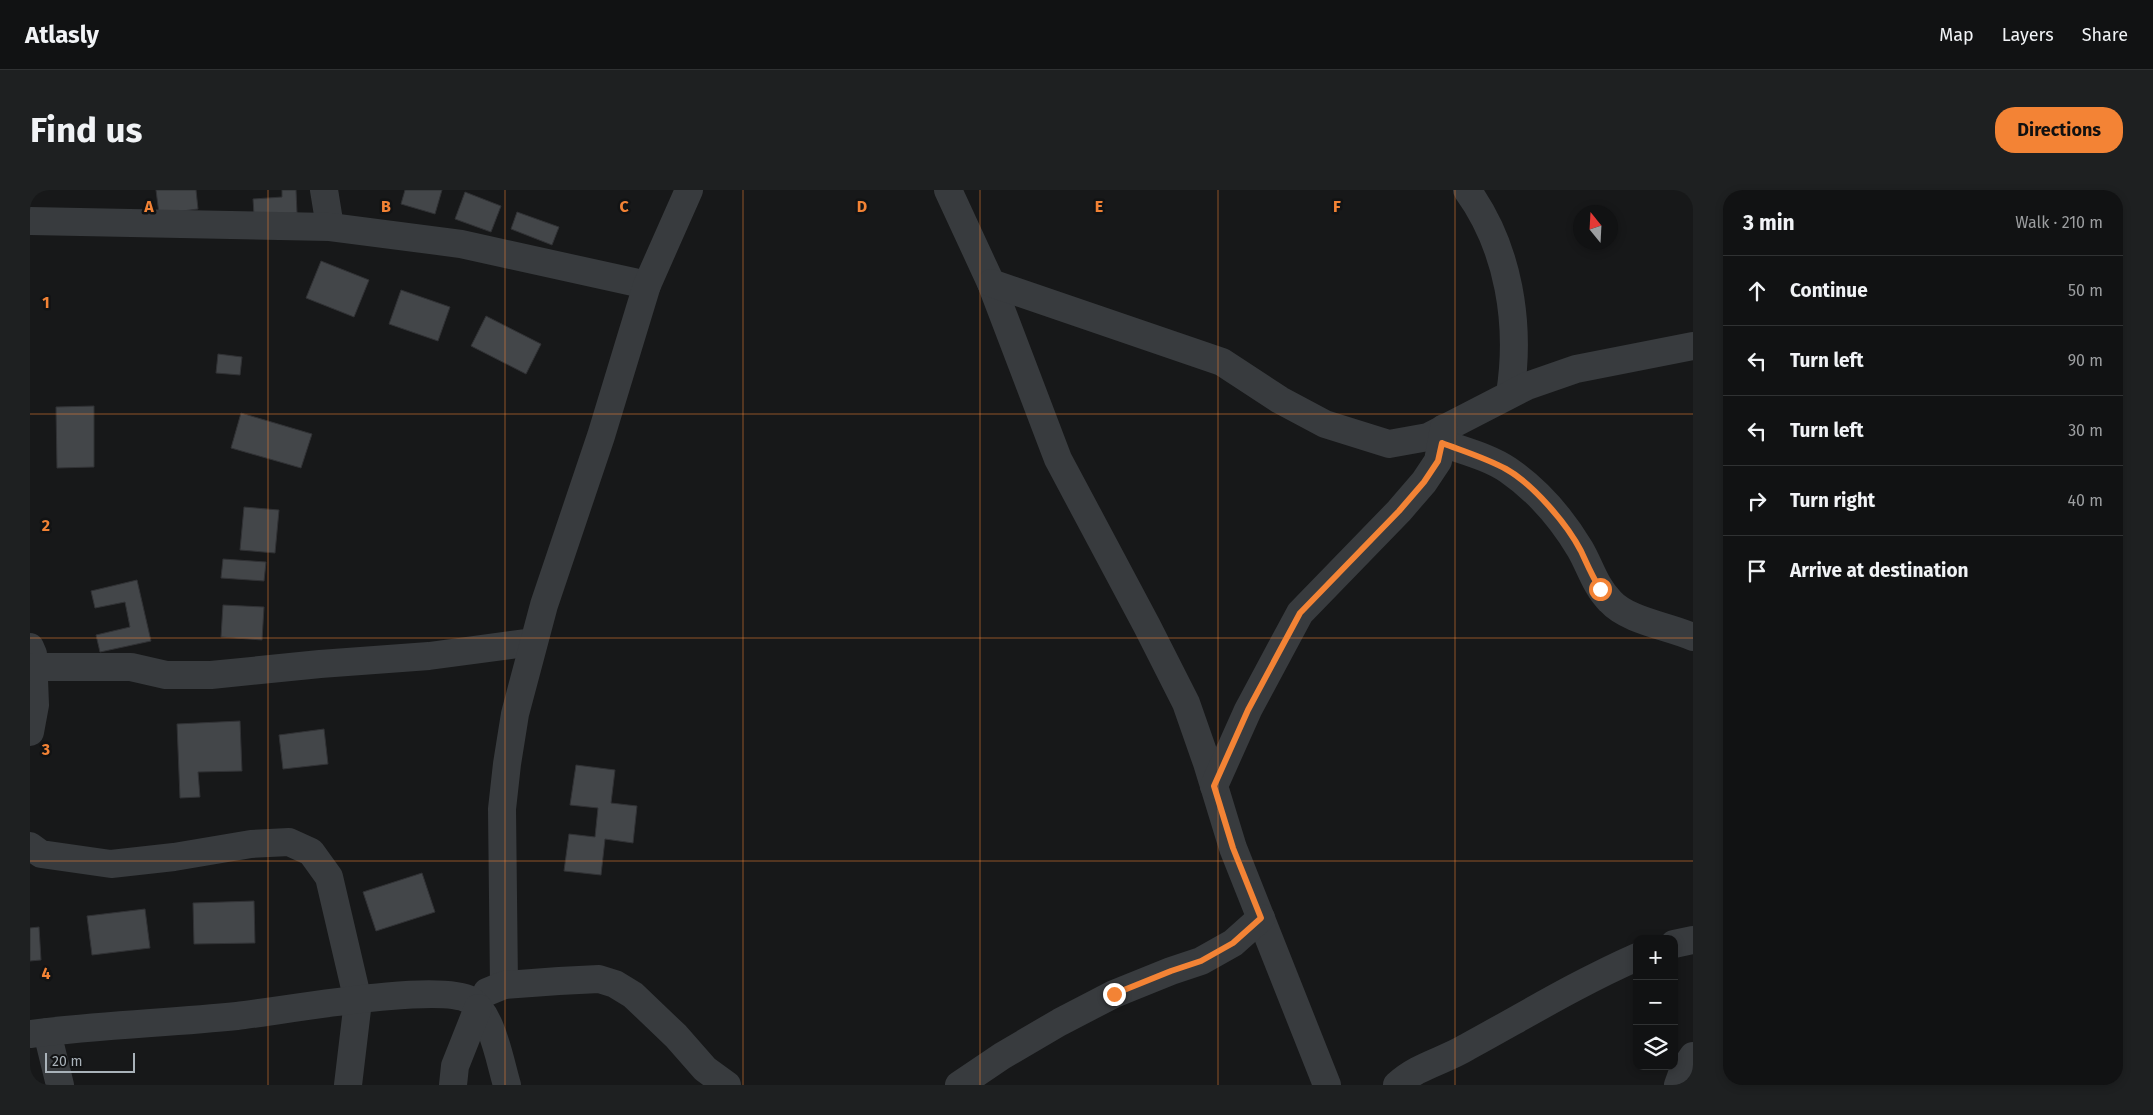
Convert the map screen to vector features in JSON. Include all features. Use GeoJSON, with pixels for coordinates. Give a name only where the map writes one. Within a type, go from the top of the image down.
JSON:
{"type":"FeatureCollection","features":[{"type":"Feature","properties":{"kind":"street"},"geometry":{"type":"LineString","coordinates":[[324,190],[330,227]]}},
{"type":"Feature","properties":{"kind":"street"},"geometry":{"type":"LineString","coordinates":[[504,985],[502,809],[512,731],[533,642],[601,436],[647,285],[689,190]]}},
{"type":"Feature","properties":{"kind":"street"},"geometry":{"type":"LineString","coordinates":[[948,190],[991,284],[1058,459],[1186,703],[1233,848],[1327,1085]]}},
{"type":"Feature","properties":{"kind":"street"},"geometry":{"type":"LineString","coordinates":[[1467,190],[1487,224],[1504,266],[1515,330],[1515,365],[1510,394]]}},
{"type":"Feature","properties":{"kind":"street"},"geometry":{"type":"LineString","coordinates":[[30,221],[330,227],[461,244],[647,285]]}},
{"type":"Feature","properties":{"kind":"street"},"geometry":{"type":"LineString","coordinates":[[991,284],[1222,362],[1280,400],[1325,424],[1389,444],[1443,436],[1510,394],[1576,369],[1693,346]]}},
{"type":"Feature","properties":{"kind":"street"},"geometry":{"type":"LineString","coordinates":[[1443,436],[1472,454],[1508,470],[1538,494],[1566,528],[1581,550],[1589,570],[1610,603],[1631,616],[1675,629],[1693,637]]}},
{"type":"Feature","properties":{"kind":"street"},"geometry":{"type":"LineString","coordinates":[[1214,786],[1248,710],[1300,613],[1399,511],[1424,482],[1438,461],[1443,436]]}},
{"type":"Feature","properties":{"kind":"street"},"geometry":{"type":"LineString","coordinates":[[30,732],[35,705],[32,657],[131,667],[166,674],[211,674],[429,656],[533,642]]}},
{"type":"Feature","properties":{"kind":"street"},"geometry":{"type":"LineString","coordinates":[[30,846],[41,854],[111,864],[174,857],[251,844],[289,842],[311,852],[329,877],[358,1001],[348,1085]]}},
{"type":"Feature","properties":{"kind":"street"},"geometry":{"type":"LineString","coordinates":[[959,1085],[1002,1056],[1114,994],[1201,961],[1233,943],[1261,918]]}},
{"type":"Feature","properties":{"kind":"street"},"geometry":{"type":"LineString","coordinates":[[1678,943],[1693,940]]}},
{"type":"Feature","properties":{"kind":"street"},"geometry":{"type":"LineString","coordinates":[[1397,1085],[1408,1074],[1465,1049],[1560,993],[1633,959]]}},
{"type":"Feature","properties":{"kind":"street"},"geometry":{"type":"LineString","coordinates":[[453,1085],[455,1066],[474,1004],[504,985],[599,979],[615,984],[633,995],[676,1036],[705,1069],[727,1085]]}},
{"type":"Feature","properties":{"kind":"street"},"geometry":{"type":"LineString","coordinates":[[60,1085],[39,1033],[237,1016],[434,994],[474,1004],[490,1025],[507,1085]]}},
{"type":"Feature","properties":{"kind":"street"},"geometry":{"type":"LineString","coordinates":[[1678,1085],[1683,1071],[1693,1056]]}},
{"type":"Feature","properties":{"kind":"building"},"geometry":{"type":"Polygon","coordinates":[[[156,190],[196,190],[198,209],[159,214],[156,190]]]}},
{"type":"Feature","properties":{"kind":"building"},"geometry":{"type":"Polygon","coordinates":[[[282,190],[296,190],[297,213],[254,215],[253,199],[282,197],[282,190]]]}},
{"type":"Feature","properties":{"kind":"building"},"geometry":{"type":"Polygon","coordinates":[[[405,190],[442,190],[435,214],[401,204],[405,190]]]}},
{"type":"Feature","properties":{"kind":"building"},"geometry":{"type":"Polygon","coordinates":[[[465,192],[501,206],[491,232],[455,219],[465,192]]]}},
{"type":"Feature","properties":{"kind":"building"},"geometry":{"type":"Polygon","coordinates":[[[517,212],[559,227],[552,245],[511,229],[517,212]]]}},
{"type":"Feature","properties":{"kind":"building"},"geometry":{"type":"Polygon","coordinates":[[[321,261],[369,280],[354,317],[306,298],[321,261]]]}},
{"type":"Feature","properties":{"kind":"building"},"geometry":{"type":"Polygon","coordinates":[[[401,290],[450,307],[438,341],[389,324],[401,290]]]}},
{"type":"Feature","properties":{"kind":"building"},"geometry":{"type":"Polygon","coordinates":[[[486,316],[541,344],[526,374],[471,346],[486,316]]]}},
{"type":"Feature","properties":{"kind":"building"},"geometry":{"type":"Polygon","coordinates":[[[218,354],[242,357],[240,375],[216,373],[218,354]]]}},
{"type":"Feature","properties":{"kind":"building"},"geometry":{"type":"Polygon","coordinates":[[[94,406],[94,467],[57,468],[56,407],[94,406]]]}},
{"type":"Feature","properties":{"kind":"building"},"geometry":{"type":"Polygon","coordinates":[[[241,413],[312,434],[301,468],[231,448],[241,413]]]}},
{"type":"Feature","properties":{"kind":"building"},"geometry":{"type":"Polygon","coordinates":[[[244,507],[279,510],[275,553],[240,550],[244,507]]]}},
{"type":"Feature","properties":{"kind":"building"},"geometry":{"type":"Polygon","coordinates":[[[223,559],[266,562],[264,581],[221,578],[223,559]]]}},
{"type":"Feature","properties":{"kind":"building"},"geometry":{"type":"Polygon","coordinates":[[[137,580],[151,641],[100,652],[96,635],[130,627],[125,602],[95,608],[91,591],[137,580]]]}},
{"type":"Feature","properties":{"kind":"building"},"geometry":{"type":"Polygon","coordinates":[[[223,605],[264,607],[262,640],[221,637],[223,605]]]}},
{"type":"Feature","properties":{"kind":"building"},"geometry":{"type":"Polygon","coordinates":[[[240,721],[242,771],[198,772],[200,797],[180,798],[177,724],[240,721]]]}},
{"type":"Feature","properties":{"kind":"building"},"geometry":{"type":"Polygon","coordinates":[[[324,729],[328,764],[283,769],[279,735],[324,729]]]}},
{"type":"Feature","properties":{"kind":"building"},"geometry":{"type":"Polygon","coordinates":[[[576,765],[615,770],[611,803],[637,806],[633,843],[605,839],[601,875],[564,871],[569,834],[595,837],[598,808],[570,805],[576,765]]]}},
{"type":"Feature","properties":{"kind":"building"},"geometry":{"type":"Polygon","coordinates":[[[422,873],[435,912],[376,931],[363,892],[422,873]]]}},
{"type":"Feature","properties":{"kind":"building"},"geometry":{"type":"Polygon","coordinates":[[[254,901],[255,943],[194,944],[193,903],[254,901]]]}},
{"type":"Feature","properties":{"kind":"building"},"geometry":{"type":"Polygon","coordinates":[[[145,909],[150,948],[92,955],[87,916],[145,909]]]}},
{"type":"Feature","properties":{"kind":"building"},"geometry":{"type":"Polygon","coordinates":[[[39,927],[41,960],[30,961],[30,928],[39,927]]]}},
{"type":"Feature","properties":{"kind":"route"},"geometry":{"type":"LineString","coordinates":[[1114,994],[1201,961],[1233,943],[1261,918],[1233,848],[1214,786],[1248,710],[1300,613],[1399,511],[1424,482],[1438,461],[1442,443],[1508,470],[1538,494],[1566,528],[1581,550],[1589,570],[1600,589]]}}]}
